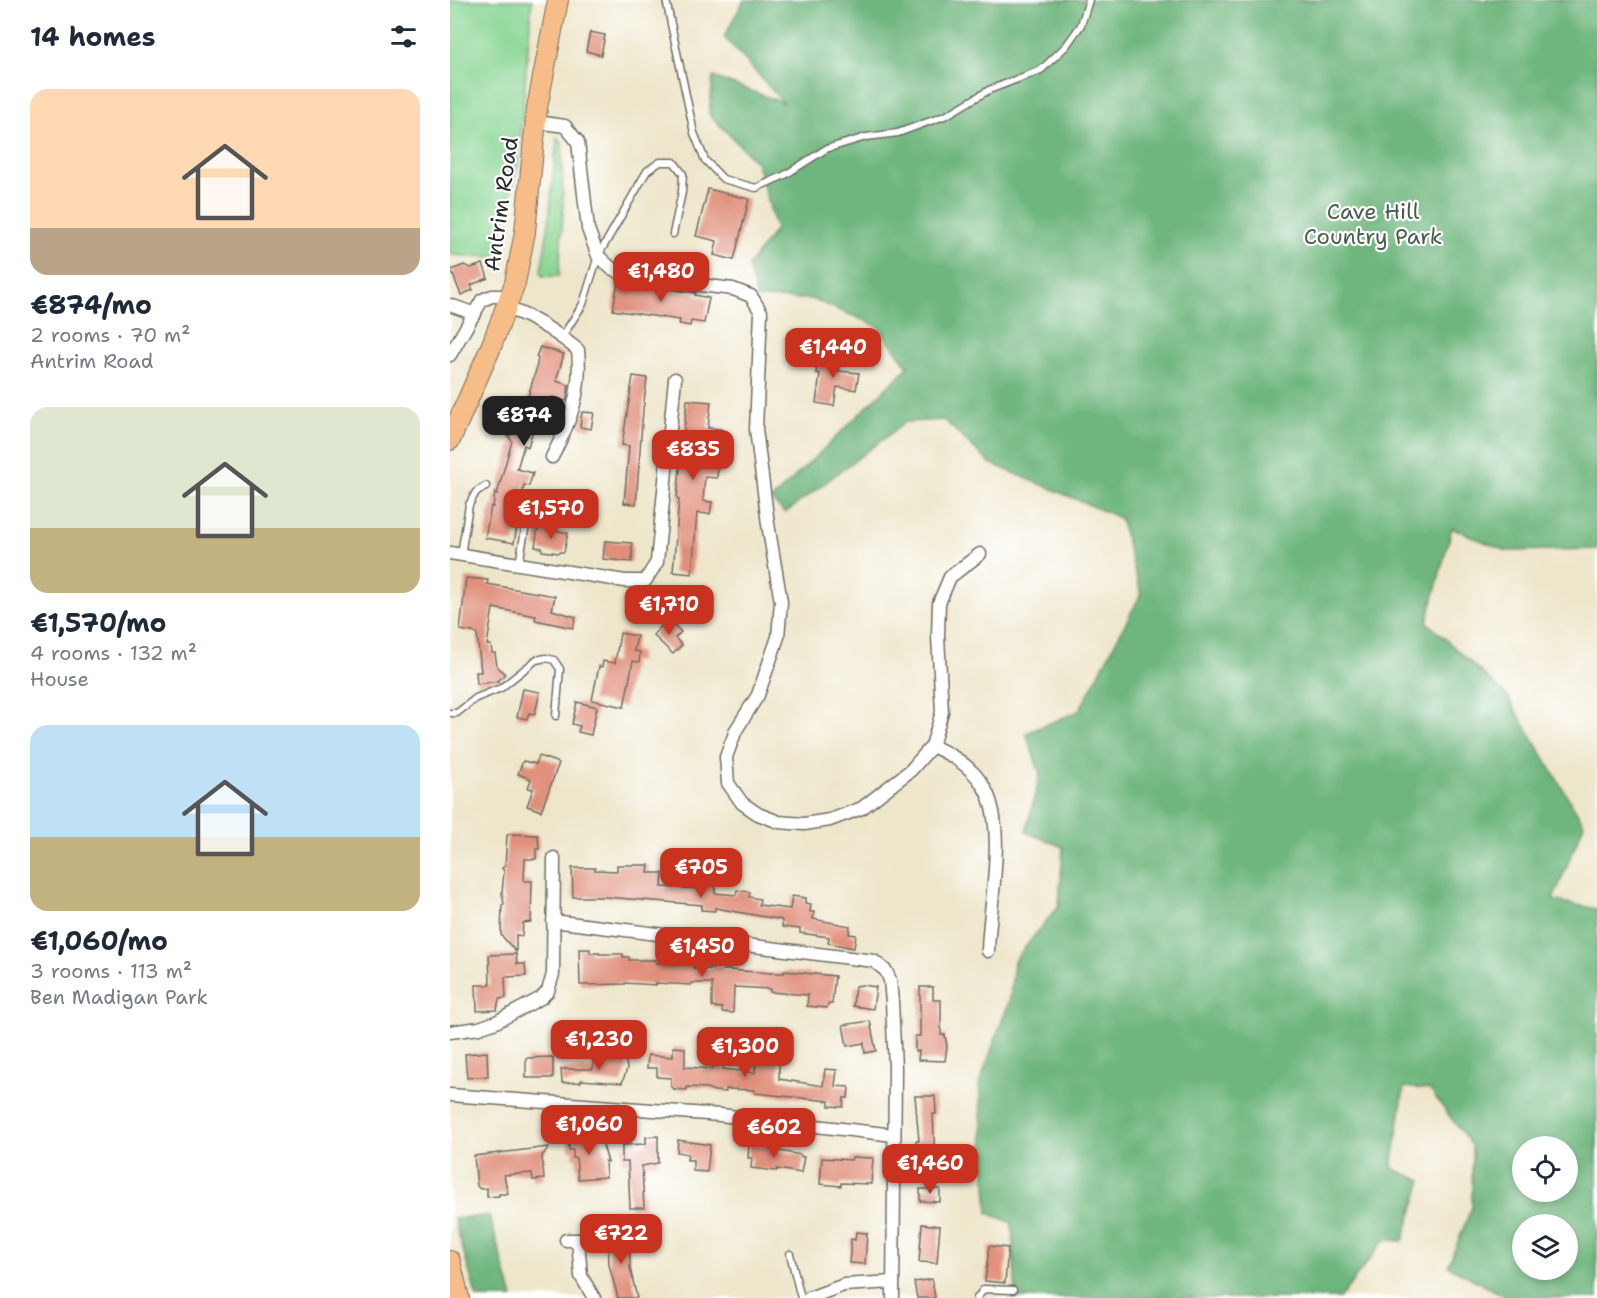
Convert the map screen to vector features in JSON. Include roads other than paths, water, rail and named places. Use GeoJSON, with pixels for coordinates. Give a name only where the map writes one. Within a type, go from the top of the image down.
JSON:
{"type":"FeatureCollection","features":[{"type":"Feature","properties":{"kind":"main road","name":"Antrim Road"},"geometry":{"type":"LineString","coordinates":[[450,440],[515,283],[525,232],[536,122],[546,54],[558,0]]}},
{"type":"Feature","properties":{"kind":"main road"},"geometry":{"type":"LineString","coordinates":[[450,1261],[457,1297]]}},
{"type":"Feature","properties":{"kind":"street"},"geometry":{"type":"LineString","coordinates":[[536,122],[566,126],[578,142],[588,229],[598,256],[611,268],[628,276],[732,290],[750,296],[761,312],[756,429],[768,524],[782,602],[778,637],[758,695],[736,730],[726,757],[728,783],[742,802],[758,814],[779,822],[804,824],[830,820],[861,808],[911,770],[932,746],[942,712],[938,636],[939,603],[950,577],[980,554]]}},
{"type":"Feature","properties":{"kind":"street"},"geometry":{"type":"LineString","coordinates":[[450,355],[482,300],[492,296],[509,302],[518,311],[578,350],[580,369],[578,391],[568,426],[552,457]]}},
{"type":"Feature","properties":{"kind":"street"},"geometry":{"type":"LineString","coordinates":[[450,305],[474,314]]}},
{"type":"Feature","properties":{"kind":"street"},"geometry":{"type":"LineString","coordinates":[[456,554],[625,580],[645,581],[657,562],[675,379]]}},
{"type":"Feature","properties":{"kind":"street"},"geometry":{"type":"LineString","coordinates":[[932,746],[953,755],[971,772],[985,789],[991,806],[995,835],[988,951]]}},
{"type":"Feature","properties":{"kind":"street"},"geometry":{"type":"LineString","coordinates":[[450,1032],[479,1028],[496,1022],[541,998],[548,991],[553,974],[554,858]]}},
{"type":"Feature","properties":{"kind":"street"},"geometry":{"type":"LineString","coordinates":[[553,921],[874,961],[880,964],[890,980],[892,1002],[893,1298]]}},
{"type":"Feature","properties":{"kind":"street"},"geometry":{"type":"LineString","coordinates":[[450,1095],[720,1115],[894,1135]]}},
{"type":"Feature","properties":{"kind":"street"},"geometry":{"type":"LineString","coordinates":[[592,1240],[572,1240],[581,1276],[594,1298]]}},
{"type":"Feature","properties":{"kind":"street"},"geometry":{"type":"LineString","coordinates":[[809,1298],[844,1285],[892,1282]]}},
{"type":"Feature","properties":{"kind":"lane"},"geometry":{"type":"LineString","coordinates":[[666,0],[694,133],[705,160],[723,179],[756,188],[785,175],[826,149],[866,137],[898,133],[947,115],[989,90],[1041,70],[1066,46],[1080,25],[1089,0]]}},
{"type":"Feature","properties":{"kind":"lane"},"geometry":{"type":"LineString","coordinates":[[562,338],[583,304],[598,256],[647,171],[660,162],[674,162],[683,174],[682,192],[673,234]]}},
{"type":"Feature","properties":{"kind":"lane"},"geometry":{"type":"LineString","coordinates":[[456,554],[469,505],[476,492],[486,486]]}},
{"type":"Feature","properties":{"kind":"lane"},"geometry":{"type":"LineString","coordinates":[[519,564],[528,513],[559,518]]}},
{"type":"Feature","properties":{"kind":"lane"},"geometry":{"type":"LineString","coordinates":[[450,714],[457,713],[476,698],[501,688],[536,660],[546,658],[554,660],[560,669],[556,716]]}},
{"type":"Feature","properties":{"kind":"lane"},"geometry":{"type":"LineString","coordinates":[[790,1254],[801,1298]]}},
{"type":"Feature","properties":{"kind":"lane"},"geometry":{"type":"LineString","coordinates":[[977,1298],[984,1289],[1013,1290]]}},
{"type":"Feature","properties":{"kind":"park label","name":"Cave Hill Country Park"},"geometry":{"type":"Point","coordinates":[1373,224]}}]}
